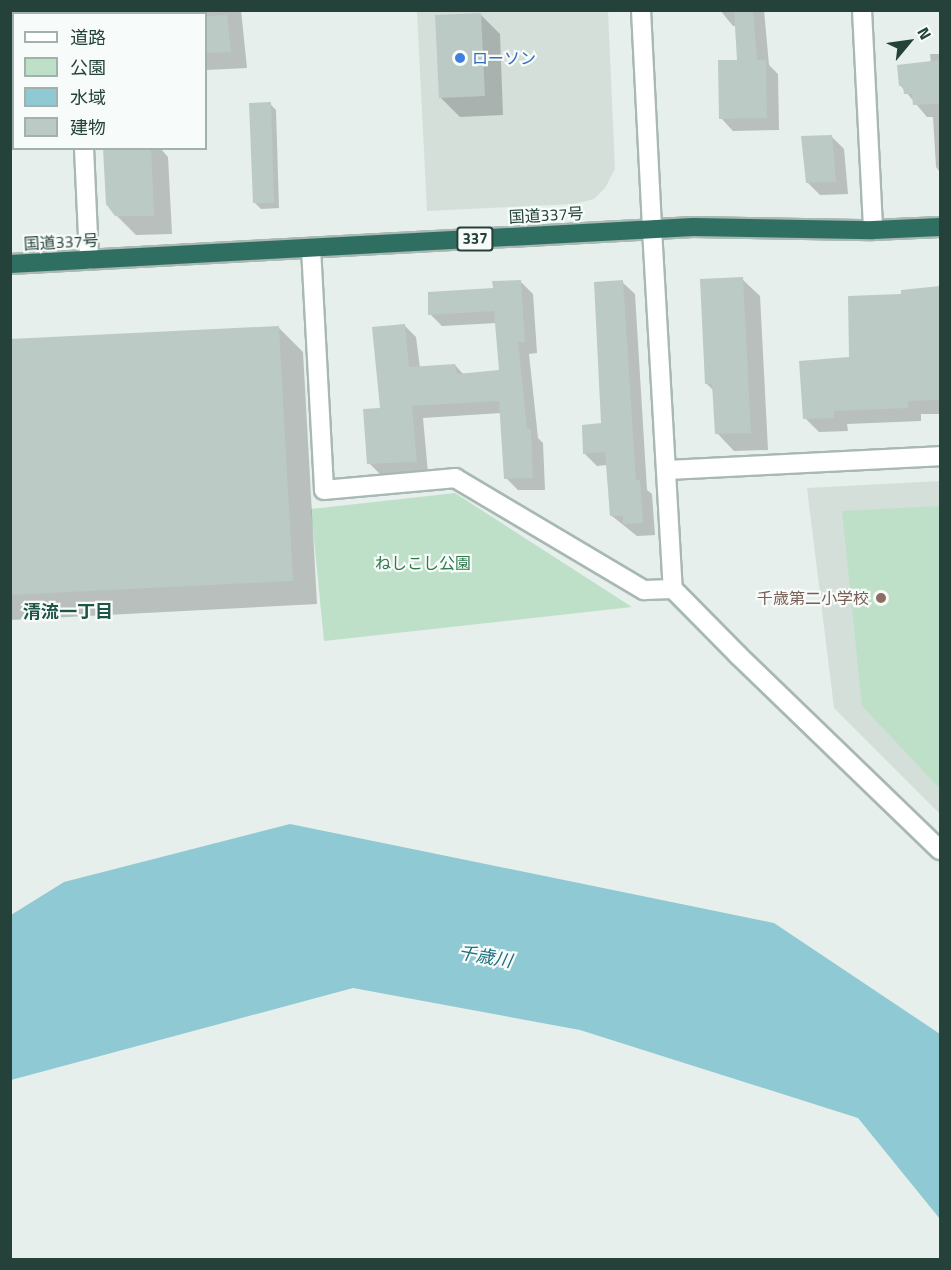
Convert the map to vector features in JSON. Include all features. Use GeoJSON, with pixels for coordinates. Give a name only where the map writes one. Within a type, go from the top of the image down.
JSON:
{"type":"FeatureCollection","features":[{"type":"Feature","properties":{"kind":"highway","name":"国道337号"},"geometry":{"type":"LineString","coordinates":[[10,264],[652,229],[873,230],[940,227]]}},
{"type":"Feature","properties":{"kind":"street"},"geometry":{"type":"LineString","coordinates":[[641,10],[673,589],[940,850]]}},
{"type":"Feature","properties":{"kind":"street"},"geometry":{"type":"LineString","coordinates":[[862,10],[873,230]]}},
{"type":"Feature","properties":{"kind":"street"},"geometry":{"type":"LineString","coordinates":[[84,150],[89,260]]}},
{"type":"Feature","properties":{"kind":"street"},"geometry":{"type":"LineString","coordinates":[[311,248],[324,490],[454,478],[644,590],[673,589]]}},
{"type":"Feature","properties":{"kind":"street"},"geometry":{"type":"LineString","coordinates":[[667,470],[940,456]]}},
{"type":"Feature","properties":{"kind":"shaded area"},"geometry":{"type":"Polygon","coordinates":[[[417,11],[608,11],[615,169],[605,188],[594,199],[573,204],[427,211],[417,11]]]}},
{"type":"Feature","properties":{"kind":"shaded area","name":"千歳第二小学校"},"geometry":{"type":"Polygon","coordinates":[[[940,481],[940,814],[834,708],[807,488],[940,481]]]}},
{"type":"Feature","properties":{"kind":"green space","name":"ねしこし公園"},"geometry":{"type":"Polygon","coordinates":[[[455,493],[632,607],[324,641],[311,509],[455,493]]]}},
{"type":"Feature","properties":{"kind":"green space","name":"千歳第二小学校"},"geometry":{"type":"Polygon","coordinates":[[[940,506],[940,789],[862,706],[842,511],[940,506]]]}},
{"type":"Feature","properties":{"kind":"water","name":"千歳川"},"geometry":{"type":"Polygon","coordinates":[[[290,824],[774,923],[940,1034],[940,1219],[858,1118],[580,1030],[353,988],[11,1080],[11,915],[64,882],[290,824]]]}},
{"type":"Feature","properties":{"kind":"building"},"geometry":{"type":"Polygon","coordinates":[[[734,10],[753,10],[757,60],[766,60],[767,118],[719,119],[718,60],[737,60],[734,10]]]}},
{"type":"Feature","properties":{"kind":"building"},"geometry":{"type":"Polygon","coordinates":[[[481,13],[485,96],[439,98],[435,15],[481,13]]]}},
{"type":"Feature","properties":{"kind":"building"},"geometry":{"type":"Polygon","coordinates":[[[227,15],[231,52],[207,53],[207,16],[227,15]]]}},
{"type":"Feature","properties":{"kind":"building"},"geometry":{"type":"Polygon","coordinates":[[[940,60],[940,104],[913,105],[912,94],[904,94],[903,86],[899,86],[897,65],[940,60]]]}},
{"type":"Feature","properties":{"kind":"building"},"geometry":{"type":"Polygon","coordinates":[[[271,102],[274,203],[253,203],[249,103],[271,102]]]}},
{"type":"Feature","properties":{"kind":"building"},"geometry":{"type":"Polygon","coordinates":[[[832,135],[836,182],[806,183],[801,136],[832,135]]]}},
{"type":"Feature","properties":{"kind":"building"},"geometry":{"type":"Polygon","coordinates":[[[103,150],[151,150],[154,216],[115,216],[106,204],[103,150]]]}},
{"type":"Feature","properties":{"kind":"building"},"geometry":{"type":"Polygon","coordinates":[[[743,277],[751,433],[715,434],[712,384],[705,384],[700,279],[743,277]]]}},
{"type":"Feature","properties":{"kind":"building"},"geometry":{"type":"Polygon","coordinates":[[[521,280],[525,342],[518,342],[527,429],[531,429],[533,478],[504,479],[499,401],[412,406],[417,462],[367,464],[363,409],[380,408],[372,327],[405,324],[409,367],[455,364],[457,374],[499,370],[494,311],[428,315],[428,292],[493,288],[492,281],[521,280]]]}},
{"type":"Feature","properties":{"kind":"building"},"geometry":{"type":"Polygon","coordinates":[[[623,280],[636,480],[640,480],[643,523],[623,524],[623,516],[610,516],[605,452],[583,454],[582,425],[601,423],[594,282],[623,280]]]}},
{"type":"Feature","properties":{"kind":"building"},"geometry":{"type":"Polygon","coordinates":[[[940,286],[940,400],[908,401],[908,408],[834,411],[834,418],[803,419],[799,361],[849,357],[848,296],[901,294],[901,290],[940,286]]]}},
{"type":"Feature","properties":{"kind":"building"},"geometry":{"type":"Polygon","coordinates":[[[279,326],[293,581],[10,595],[10,339],[279,326]]]}},
{"type":"Feature","properties":{"kind":"place","name":"ローソン"},"geometry":{"type":"Point","coordinates":[460,58]}},
{"type":"Feature","properties":{"kind":"place","name":"千歳第二小学校"},"geometry":{"type":"Point","coordinates":[881,598]}},
{"type":"Feature","properties":{"kind":"district","name":"清流一丁目"},"geometry":{"type":"Point","coordinates":[68,612]}}]}
